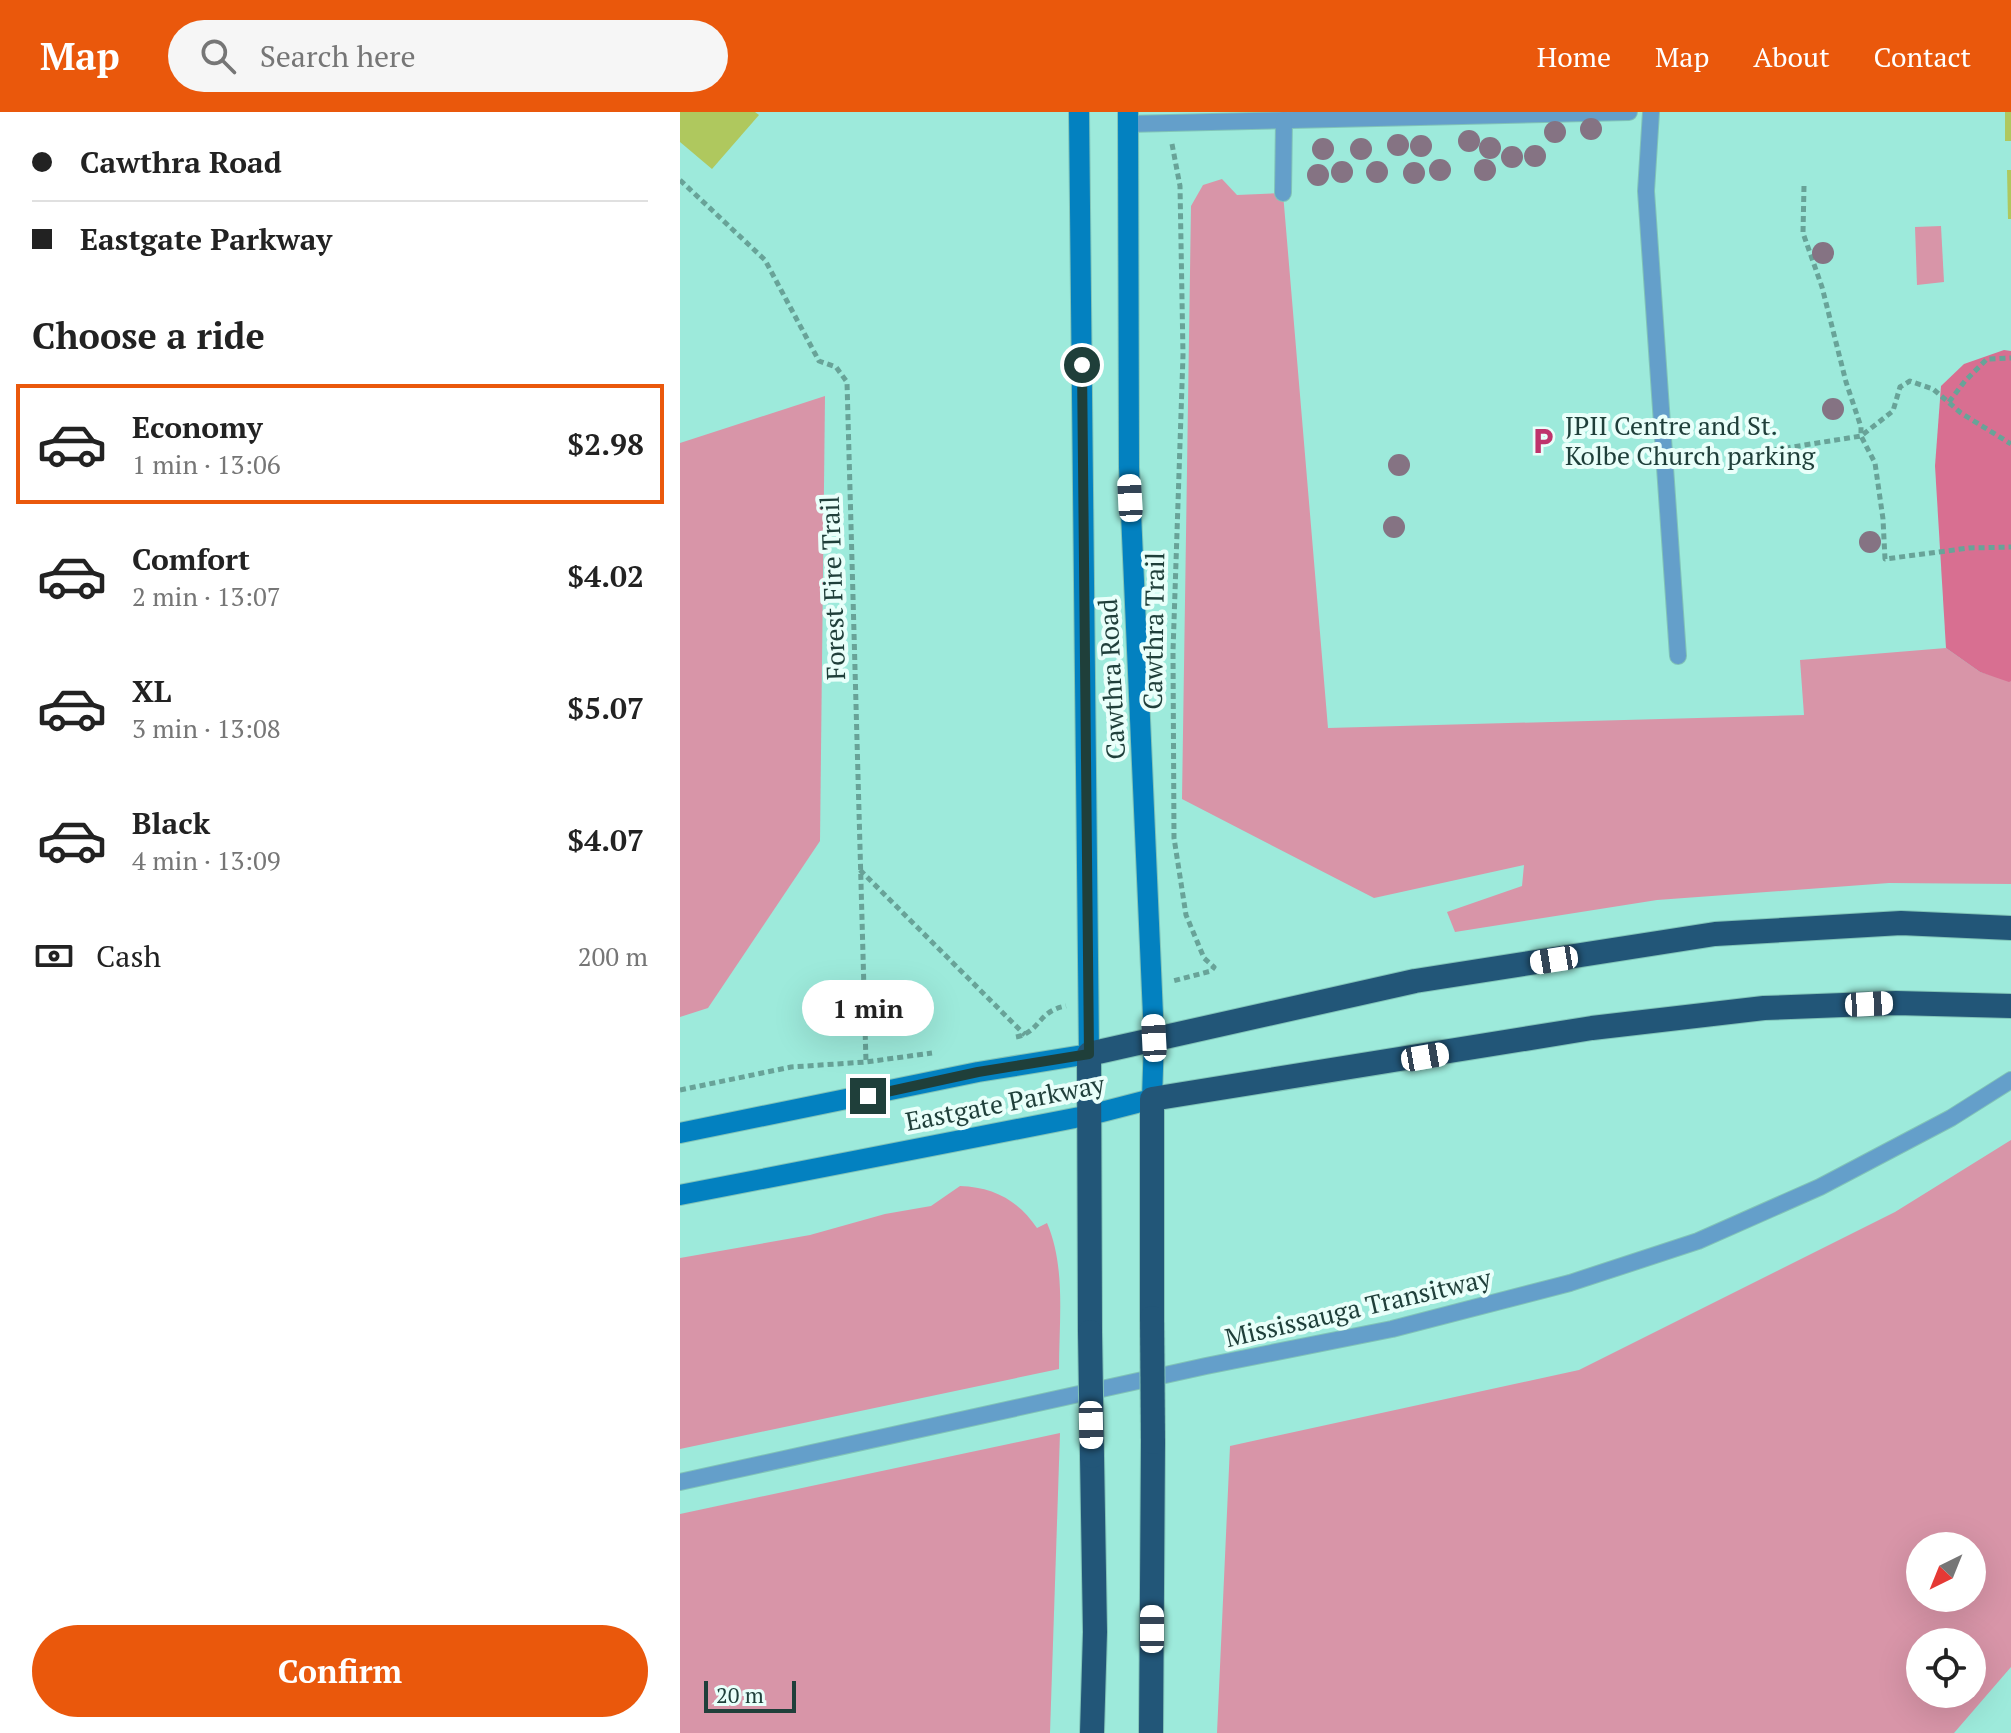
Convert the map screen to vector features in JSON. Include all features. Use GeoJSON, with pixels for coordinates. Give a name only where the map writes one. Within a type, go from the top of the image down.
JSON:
{"type":"FeatureCollection","features":[{"type":"Feature","properties":{"kind":"highway"},"geometry":{"type":"LineString","coordinates":[[1092,1733],[1095,1632],[1089,1054],[1415,981],[1715,934],[1901,923],[2011,928]]}},
{"type":"Feature","properties":{"kind":"highway"},"geometry":{"type":"LineString","coordinates":[[1151,1733],[1152,1099],[1592,1028],[1764,1008],[1896,1003],[2011,1006]]}},
{"type":"Feature","properties":{"kind":"main road","name":"Cawthra Road"},"geometry":{"type":"LineString","coordinates":[[1079,112],[1089,1054]]}},
{"type":"Feature","properties":{"kind":"main road","name":"Cawthra Road"},"geometry":{"type":"LineString","coordinates":[[1128,118],[1129,467],[1154,1038],[1152,1099]]}},
{"type":"Feature","properties":{"kind":"main road","name":"Eastgate Parkway"},"geometry":{"type":"LineString","coordinates":[[680,1133],[978,1072],[1089,1054]]}},
{"type":"Feature","properties":{"kind":"main road","name":"Eastgate Parkway"},"geometry":{"type":"LineString","coordinates":[[680,1195],[1090,1115],[1152,1099]]}},
{"type":"Feature","properties":{"kind":"lane"},"geometry":{"type":"LineString","coordinates":[[1128,118],[1284,120],[1629,112]]}},
{"type":"Feature","properties":{"kind":"lane"},"geometry":{"type":"LineString","coordinates":[[1651,112],[1646,191],[1678,656]]}},
{"type":"Feature","properties":{"kind":"lane"},"geometry":{"type":"LineString","coordinates":[[1283,193],[1284,120]]}},
{"type":"Feature","properties":{"kind":"lane","name":"Mississauga Transitway"},"geometry":{"type":"LineString","coordinates":[[680,1482],[1191,1369],[1392,1329],[1570,1283],[1698,1241],[1820,1187],[1951,1118],[2011,1080]]}},
{"type":"Feature","properties":{"kind":"path","name":"Forest Fire Trail"},"geometry":{"type":"LineString","coordinates":[[680,180],[765,260],[819,361],[836,367],[847,382],[866,1062]]}},
{"type":"Feature","properties":{"kind":"path","name":"Cawthra Trail"},"geometry":{"type":"LineString","coordinates":[[1180,186],[1183,355],[1173,651],[1174,838],[1186,915],[1204,958],[1214,967],[1211,971]]}},
{"type":"Feature","properties":{"kind":"path"},"geometry":{"type":"LineString","coordinates":[[1804,186],[1803,233],[1822,287],[1861,436],[1875,463],[1885,559],[1969,548],[2011,547]]}},
{"type":"Feature","properties":{"kind":"path"},"geometry":{"type":"LineString","coordinates":[[1949,402],[1987,359],[2011,358]]}},
{"type":"Feature","properties":{"kind":"path"},"geometry":{"type":"LineString","coordinates":[[1665,467],[1861,436],[1893,411],[1900,387],[1910,381],[1933,389],[2011,444]]}},
{"type":"Feature","properties":{"kind":"path"},"geometry":{"type":"LineString","coordinates":[[860,870],[1026,1035]]}},
{"type":"Feature","properties":{"kind":"path"},"geometry":{"type":"LineString","coordinates":[[1010,1038],[1026,1035],[1050,1009]]}},
{"type":"Feature","properties":{"kind":"path"},"geometry":{"type":"LineString","coordinates":[[680,1090],[791,1067],[866,1062],[932,1053]]}},
{"type":"Feature","properties":{"kind":"shaded area"},"geometry":{"type":"Polygon","coordinates":[[[1222,179],[1237,195],[1283,193],[1328,728],[1804,715],[1800,660],[1946,648],[1980,672],[2011,681],[2011,884],[1889,883],[1657,900],[1455,932],[1447,912],[1522,886],[1524,865],[1374,898],[1182,799],[1191,206],[1203,185],[1222,179]]]}},
{"type":"Feature","properties":{"kind":"shaded area"},"geometry":{"type":"Polygon","coordinates":[[[1941,226],[1944,282],[1917,285],[1915,227],[1941,226]]]}},
{"type":"Feature","properties":{"kind":"shaded area"},"geometry":{"type":"Polygon","coordinates":[[[2004,350],[2011,351],[2009,682],[1980,672],[1946,648],[1935,466],[1941,386],[1964,364],[2004,350]]]}},
{"type":"Feature","properties":{"kind":"shaded area"},"geometry":{"type":"Polygon","coordinates":[[[825,396],[820,841],[708,1008],[680,1017],[680,443],[825,396]]]}},
{"type":"Feature","properties":{"kind":"shaded area"},"geometry":{"type":"Polygon","coordinates":[[[2011,1140],[2011,1667],[1986,1696],[1986,1628],[1906,1628],[1906,1708],[1976,1708],[1954,1733],[1217,1733],[1230,1446],[1579,1370],[1895,1212],[2011,1140]]]}},
{"type":"Feature","properties":{"kind":"shaded area"},"geometry":{"type":"Polygon","coordinates":[[[960,1186],[983,1189],[1004,1197],[1022,1210],[1037,1228],[1047,1223],[1059,1276],[1059,1369],[680,1449],[680,1258],[810,1235],[885,1214],[931,1206],[960,1186]]]}},
{"type":"Feature","properties":{"kind":"shaded area"},"geometry":{"type":"Polygon","coordinates":[[[1060,1433],[1050,1733],[680,1733],[680,1514],[1060,1433]]]}},
{"type":"Feature","properties":{"kind":"building"},"geometry":{"type":"Polygon","coordinates":[[[680,112],[755,112],[759,115],[712,169],[680,142],[680,112]]]}},
{"type":"Feature","properties":{"kind":"building"},"geometry":{"type":"Polygon","coordinates":[[[2005,112],[2011,112],[2011,141],[2005,141],[2005,112]]]}},
{"type":"Feature","properties":{"kind":"building"},"geometry":{"type":"Polygon","coordinates":[[[2007,170],[2011,170],[2011,219],[2008,219],[2007,170]]]}},
{"type":"Feature","properties":{"kind":"place","name":"JPII Centre and St. Kolbe Church parking"},"geometry":{"type":"Point","coordinates":[1543,441]}},
{"type":"Feature","properties":{"kind":"route"},"geometry":{"type":"LineString","coordinates":[[868,1096],[978,1072],[1089,1054],[1082,365]]}}]}
